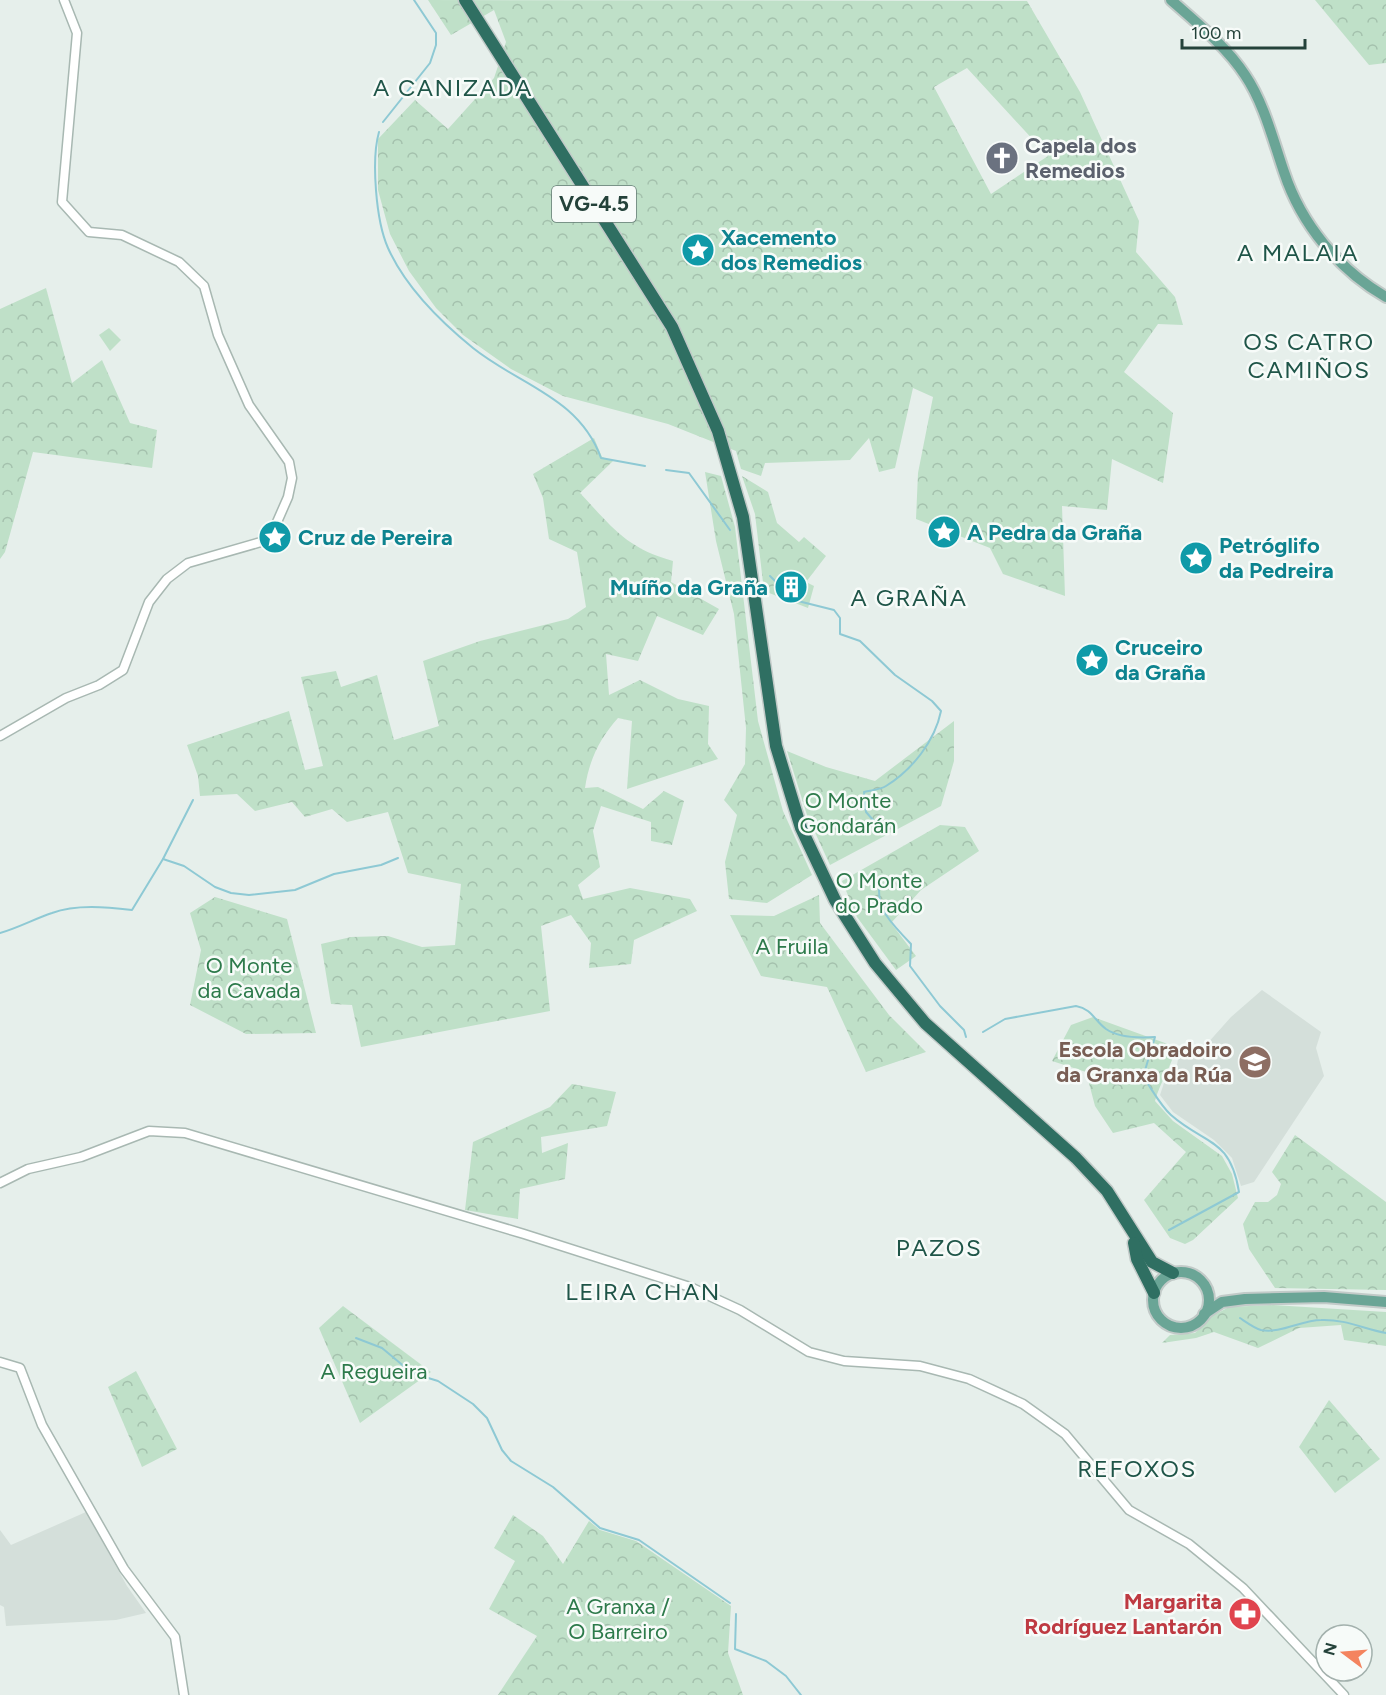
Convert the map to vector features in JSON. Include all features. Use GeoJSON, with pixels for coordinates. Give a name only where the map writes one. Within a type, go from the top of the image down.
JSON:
{"type":"FeatureCollection","features":[{"type":"Feature","properties":{"kind":"highway"},"geometry":{"type":"LineString","coordinates":[[459,0],[490,39]]}},
{"type":"Feature","properties":{"kind":"highway","name":"VG-4.5"},"geometry":{"type":"LineString","coordinates":[[465,0],[672,327],[718,430],[743,518],[776,746],[801,828],[835,900],[875,963],[925,1023],[1077,1158],[1107,1191],[1133,1236]]}},
{"type":"Feature","properties":{"kind":"highway"},"geometry":{"type":"LineString","coordinates":[[1133,1236],[1152,1262],[1173,1273]]}},
{"type":"Feature","properties":{"kind":"highway"},"geometry":{"type":"LineString","coordinates":[[1133,1236],[1137,1258],[1154,1293]]}},
{"type":"Feature","properties":{"kind":"main road"},"geometry":{"type":"LineString","coordinates":[[1171,0],[1221,45],[1244,74],[1262,110],[1296,199],[1326,248],[1368,287],[1386,297]]}},
{"type":"Feature","properties":{"kind":"main road"},"geometry":{"type":"LineString","coordinates":[[1230,1300],[1204,1314],[1191,1326],[1172,1326],[1156,1312],[1154,1293],[1165,1277],[1173,1273],[1184,1272],[1196,1277],[1207,1291],[1230,1300],[1314,1297],[1386,1302]]}},
{"type":"Feature","properties":{"kind":"main road"},"geometry":{"type":"LineString","coordinates":[[1204,1314],[1208,1303],[1207,1291]]}},
{"type":"Feature","properties":{"kind":"street"},"geometry":{"type":"LineString","coordinates":[[0,736],[66,698],[99,685],[123,670],[149,602],[167,579],[188,563],[261,542],[274,528],[288,497],[292,478],[290,462],[249,405],[218,335],[204,286],[180,262],[122,235],[89,232],[62,202],[77,33],[64,0]]}},
{"type":"Feature","properties":{"kind":"street"},"geometry":{"type":"LineString","coordinates":[[0,1184],[28,1169],[81,1157],[149,1131],[185,1133],[524,1234],[702,1292],[740,1310],[809,1352],[844,1361],[920,1366],[969,1379],[1023,1404],[1065,1434],[1129,1510],[1189,1544],[1244,1588],[1344,1695]]}},
{"type":"Feature","properties":{"kind":"street"},"geometry":{"type":"LineString","coordinates":[[0,1362],[20,1368],[42,1425],[124,1569],[175,1637],[184,1695]]}},
{"type":"Feature","properties":{"kind":"shaded area","name":"Escola Obradoiro da Granxa da Rúa"},"geometry":{"type":"Polygon","coordinates":[[[1262,990],[1321,1032],[1316,1048],[1324,1076],[1254,1182],[1241,1186],[1232,1158],[1214,1140],[1173,1112],[1160,1095],[1166,1077],[1177,1065],[1180,1047],[1188,1049],[1206,1045],[1231,1017],[1262,990]]]}},
{"type":"Feature","properties":{"kind":"shaded area"},"geometry":{"type":"Polygon","coordinates":[[[86,1512],[127,1586],[146,1613],[116,1620],[6,1626],[4,1607],[0,1605],[0,1530],[11,1545],[86,1512]]]}},
{"type":"Feature","properties":{"kind":"green space"},"geometry":{"type":"Polygon","coordinates":[[[428,0],[1027,1],[1080,92],[1139,221],[1136,252],[1175,297],[1183,325],[1158,324],[1124,372],[1173,413],[1163,483],[1112,459],[1107,510],[1062,506],[1065,596],[1003,574],[990,548],[916,519],[918,473],[933,397],[913,388],[895,468],[879,472],[869,438],[850,460],[765,463],[761,476],[741,469],[736,451],[668,424],[563,396],[511,369],[463,335],[436,308],[409,271],[390,234],[378,190],[378,139],[415,100],[448,129],[494,78],[506,42],[494,10],[451,35],[428,0]],[[967,68],[934,87],[991,194],[1048,156],[967,68]]]}},
{"type":"Feature","properties":{"kind":"green space"},"geometry":{"type":"Polygon","coordinates":[[[1315,0],[1386,0],[1386,63],[1369,65],[1315,0]]]}},
{"type":"Feature","properties":{"kind":"green space"},"geometry":{"type":"Polygon","coordinates":[[[46,288],[72,383],[102,360],[130,423],[157,430],[152,468],[33,452],[5,552],[0,559],[0,309],[46,288]]]}},
{"type":"Feature","properties":{"kind":"green space"},"geometry":{"type":"Polygon","coordinates":[[[109,328],[121,340],[110,351],[99,335],[109,328]]]}},
{"type":"Feature","properties":{"kind":"green space"},"geometry":{"type":"Polygon","coordinates":[[[594,438],[602,457],[613,461],[580,493],[611,526],[631,543],[673,561],[671,582],[719,609],[703,635],[657,616],[638,661],[606,654],[609,695],[640,680],[678,699],[709,706],[708,744],[718,759],[627,789],[632,721],[618,718],[596,750],[585,788],[598,787],[643,809],[664,791],[684,801],[672,845],[651,841],[651,822],[601,806],[593,831],[600,867],[578,885],[583,899],[630,888],[690,899],[697,911],[634,940],[631,964],[589,968],[591,943],[571,915],[541,926],[550,1011],[361,1047],[352,1005],[331,1004],[321,944],[351,937],[388,936],[422,947],[455,945],[461,884],[408,873],[388,812],[347,822],[332,809],[305,817],[292,802],[255,811],[237,794],[200,796],[198,776],[187,745],[289,711],[305,770],[323,766],[301,677],[336,671],[341,687],[377,675],[394,740],[439,726],[423,661],[480,641],[568,619],[586,607],[577,552],[549,539],[543,498],[533,474],[594,438]]]}},
{"type":"Feature","properties":{"kind":"green space"},"geometry":{"type":"Polygon","coordinates":[[[705,472],[721,476],[735,527],[758,721],[783,811],[812,875],[767,903],[729,899],[725,862],[737,815],[724,800],[745,764],[746,728],[734,614],[716,541],[705,472]]]}},
{"type":"Feature","properties":{"kind":"green space"},"geometry":{"type":"Polygon","coordinates":[[[742,476],[768,492],[777,523],[799,542],[804,537],[826,556],[806,582],[814,586],[808,608],[764,591],[755,514],[742,476]]]}},
{"type":"Feature","properties":{"kind":"green space","name":"O Monte Gondarán"},"geometry":{"type":"Polygon","coordinates":[[[954,721],[954,761],[941,806],[830,865],[807,815],[787,751],[826,767],[875,781],[954,721]]]}},
{"type":"Feature","properties":{"kind":"green space","name":"O Monte do Prado"},"geometry":{"type":"Polygon","coordinates":[[[940,825],[965,827],[979,851],[921,890],[891,923],[916,956],[896,970],[857,917],[842,881],[940,825]]]}},
{"type":"Feature","properties":{"kind":"green space","name":"A Fruila"},"geometry":{"type":"Polygon","coordinates":[[[819,895],[820,923],[889,1015],[926,1052],[866,1072],[827,987],[761,976],[730,915],[774,916],[819,895]]]}},
{"type":"Feature","properties":{"kind":"green space","name":"O Monte da Cavada"},"geometry":{"type":"Polygon","coordinates":[[[215,897],[287,919],[316,1033],[246,1034],[190,1005],[201,950],[190,913],[215,897]]]}},
{"type":"Feature","properties":{"kind":"green space"},"geometry":{"type":"Polygon","coordinates":[[[1093,1017],[1176,1047],[1155,1101],[1173,1121],[1222,1156],[1232,1174],[1238,1198],[1193,1240],[1185,1244],[1170,1238],[1144,1200],[1186,1152],[1154,1123],[1113,1133],[1095,1106],[1086,1072],[1052,1061],[1071,1025],[1093,1017]]]}},
{"type":"Feature","properties":{"kind":"green space"},"geometry":{"type":"Polygon","coordinates":[[[572,1084],[616,1092],[607,1126],[541,1137],[542,1153],[568,1143],[565,1179],[520,1189],[518,1219],[465,1210],[473,1142],[550,1107],[572,1084]]]}},
{"type":"Feature","properties":{"kind":"green space"},"geometry":{"type":"Polygon","coordinates":[[[1295,1135],[1386,1202],[1386,1290],[1275,1288],[1249,1249],[1243,1224],[1255,1202],[1268,1202],[1277,1195],[1281,1184],[1272,1172],[1295,1135]]]}},
{"type":"Feature","properties":{"kind":"green space"},"geometry":{"type":"Polygon","coordinates":[[[1273,1305],[1386,1312],[1386,1346],[1344,1340],[1341,1325],[1299,1328],[1258,1348],[1214,1332],[1196,1338],[1162,1343],[1170,1335],[1195,1333],[1212,1316],[1229,1307],[1273,1305]]]}},
{"type":"Feature","properties":{"kind":"green space","name":"A Regueira"},"geometry":{"type":"Polygon","coordinates":[[[343,1306],[431,1372],[360,1423],[319,1328],[343,1306]]]}},
{"type":"Feature","properties":{"kind":"green space"},"geometry":{"type":"Polygon","coordinates":[[[136,1371],[177,1449],[142,1467],[108,1387],[136,1371]]]}},
{"type":"Feature","properties":{"kind":"green space"},"geometry":{"type":"Polygon","coordinates":[[[1329,1400],[1380,1459],[1335,1493],[1299,1447],[1329,1400]]]}},
{"type":"Feature","properties":{"kind":"green space","name":"A Granxa / O Barreiro"},"geometry":{"type":"Polygon","coordinates":[[[513,1515],[543,1536],[563,1564],[589,1521],[600,1530],[636,1541],[731,1606],[728,1653],[743,1695],[498,1695],[537,1636],[489,1609],[515,1561],[494,1548],[513,1515]]]}},
{"type":"Feature","properties":{"kind":"waterway"},"geometry":{"type":"LineString","coordinates":[[383,122],[430,63],[436,45],[436,33],[414,0]]}},
{"type":"Feature","properties":{"kind":"waterway"},"geometry":{"type":"LineString","coordinates":[[379,132],[375,174],[380,222],[395,262],[414,289],[437,315],[473,348],[563,406],[591,437],[601,458],[645,466]]}},
{"type":"Feature","properties":{"kind":"waterway"},"geometry":{"type":"LineString","coordinates":[[666,470],[689,473],[730,530]]}},
{"type":"Feature","properties":{"kind":"waterway"},"geometry":{"type":"LineString","coordinates":[[770,576],[794,600],[834,610],[840,618],[840,634],[860,641],[895,675],[932,701],[941,711],[928,744],[905,772],[886,786],[864,792],[866,812],[881,829]]}},
{"type":"Feature","properties":{"kind":"waterway"},"geometry":{"type":"LineString","coordinates":[[163,859],[193,800]]}},
{"type":"Feature","properties":{"kind":"waterway"},"geometry":{"type":"LineString","coordinates":[[0,933],[71,908],[102,907],[132,910],[163,859],[184,866],[215,887],[231,893],[249,895],[295,890],[334,874],[381,865],[398,858]]}},
{"type":"Feature","properties":{"kind":"waterway"},"geometry":{"type":"LineString","coordinates":[[881,876],[879,887],[881,906],[890,921],[911,944],[910,966],[940,1006],[964,1030],[966,1037]]}},
{"type":"Feature","properties":{"kind":"waterway"},"geometry":{"type":"LineString","coordinates":[[983,1032],[1005,1019],[1076,1006],[1089,1012],[1111,1032],[1130,1037],[1155,1037],[1143,1077],[1171,1115],[1222,1151],[1235,1174],[1239,1192],[1169,1230]]}},
{"type":"Feature","properties":{"kind":"waterway"},"geometry":{"type":"LineString","coordinates":[[1240,1318],[1261,1330],[1268,1331],[1314,1321],[1330,1320],[1386,1333]]}},
{"type":"Feature","properties":{"kind":"waterway"},"geometry":{"type":"LineString","coordinates":[[356,1338],[382,1348],[412,1373],[438,1381],[473,1404],[487,1418],[502,1450],[511,1461],[553,1487],[600,1528],[639,1540],[730,1603]]}},
{"type":"Feature","properties":{"kind":"waterway"},"geometry":{"type":"LineString","coordinates":[[736,1614],[735,1649],[766,1661],[786,1676],[801,1695]]}},
{"type":"Feature","properties":{"kind":"place","name":"Capela dos Remedios"},"geometry":{"type":"Point","coordinates":[1002,158]}},
{"type":"Feature","properties":{"kind":"place","name":"Xacemento dos Remedios"},"geometry":{"type":"Point","coordinates":[698,250]}},
{"type":"Feature","properties":{"kind":"place","name":"A Pedra da Graña"},"geometry":{"type":"Point","coordinates":[944,532]}},
{"type":"Feature","properties":{"kind":"place","name":"Cruz de Pereira"},"geometry":{"type":"Point","coordinates":[275,537]}},
{"type":"Feature","properties":{"kind":"place","name":"Petróglifo da Pedreira"},"geometry":{"type":"Point","coordinates":[1196,558]}},
{"type":"Feature","properties":{"kind":"place","name":"Muíño da Graña"},"geometry":{"type":"Point","coordinates":[791,587]}},
{"type":"Feature","properties":{"kind":"place","name":"Cruceiro da Graña"},"geometry":{"type":"Point","coordinates":[1092,660]}},
{"type":"Feature","properties":{"kind":"place","name":"Escola Obradoiro da Granxa da Rúa"},"geometry":{"type":"Point","coordinates":[1255,1062]}},
{"type":"Feature","properties":{"kind":"place","name":"Margarita Rodríguez Lantarón"},"geometry":{"type":"Point","coordinates":[1245,1614]}},
{"type":"Feature","properties":{"kind":"district","name":"A CANIZADA"},"geometry":{"type":"Point","coordinates":[453,88]}},
{"type":"Feature","properties":{"kind":"district","name":"A MALAIA"},"geometry":{"type":"Point","coordinates":[1298,253]}},
{"type":"Feature","properties":{"kind":"district","name":"OS CATRO CAMIÑOS"},"geometry":{"type":"Point","coordinates":[1309,356]}},
{"type":"Feature","properties":{"kind":"district","name":"A GRAÑA"},"geometry":{"type":"Point","coordinates":[909,598]}},
{"type":"Feature","properties":{"kind":"district","name":"PAZOS"},"geometry":{"type":"Point","coordinates":[939,1248]}},
{"type":"Feature","properties":{"kind":"district","name":"LEIRA CHAN"},"geometry":{"type":"Point","coordinates":[643,1292]}},
{"type":"Feature","properties":{"kind":"district","name":"REFOXOS"},"geometry":{"type":"Point","coordinates":[1137,1469]}}]}
